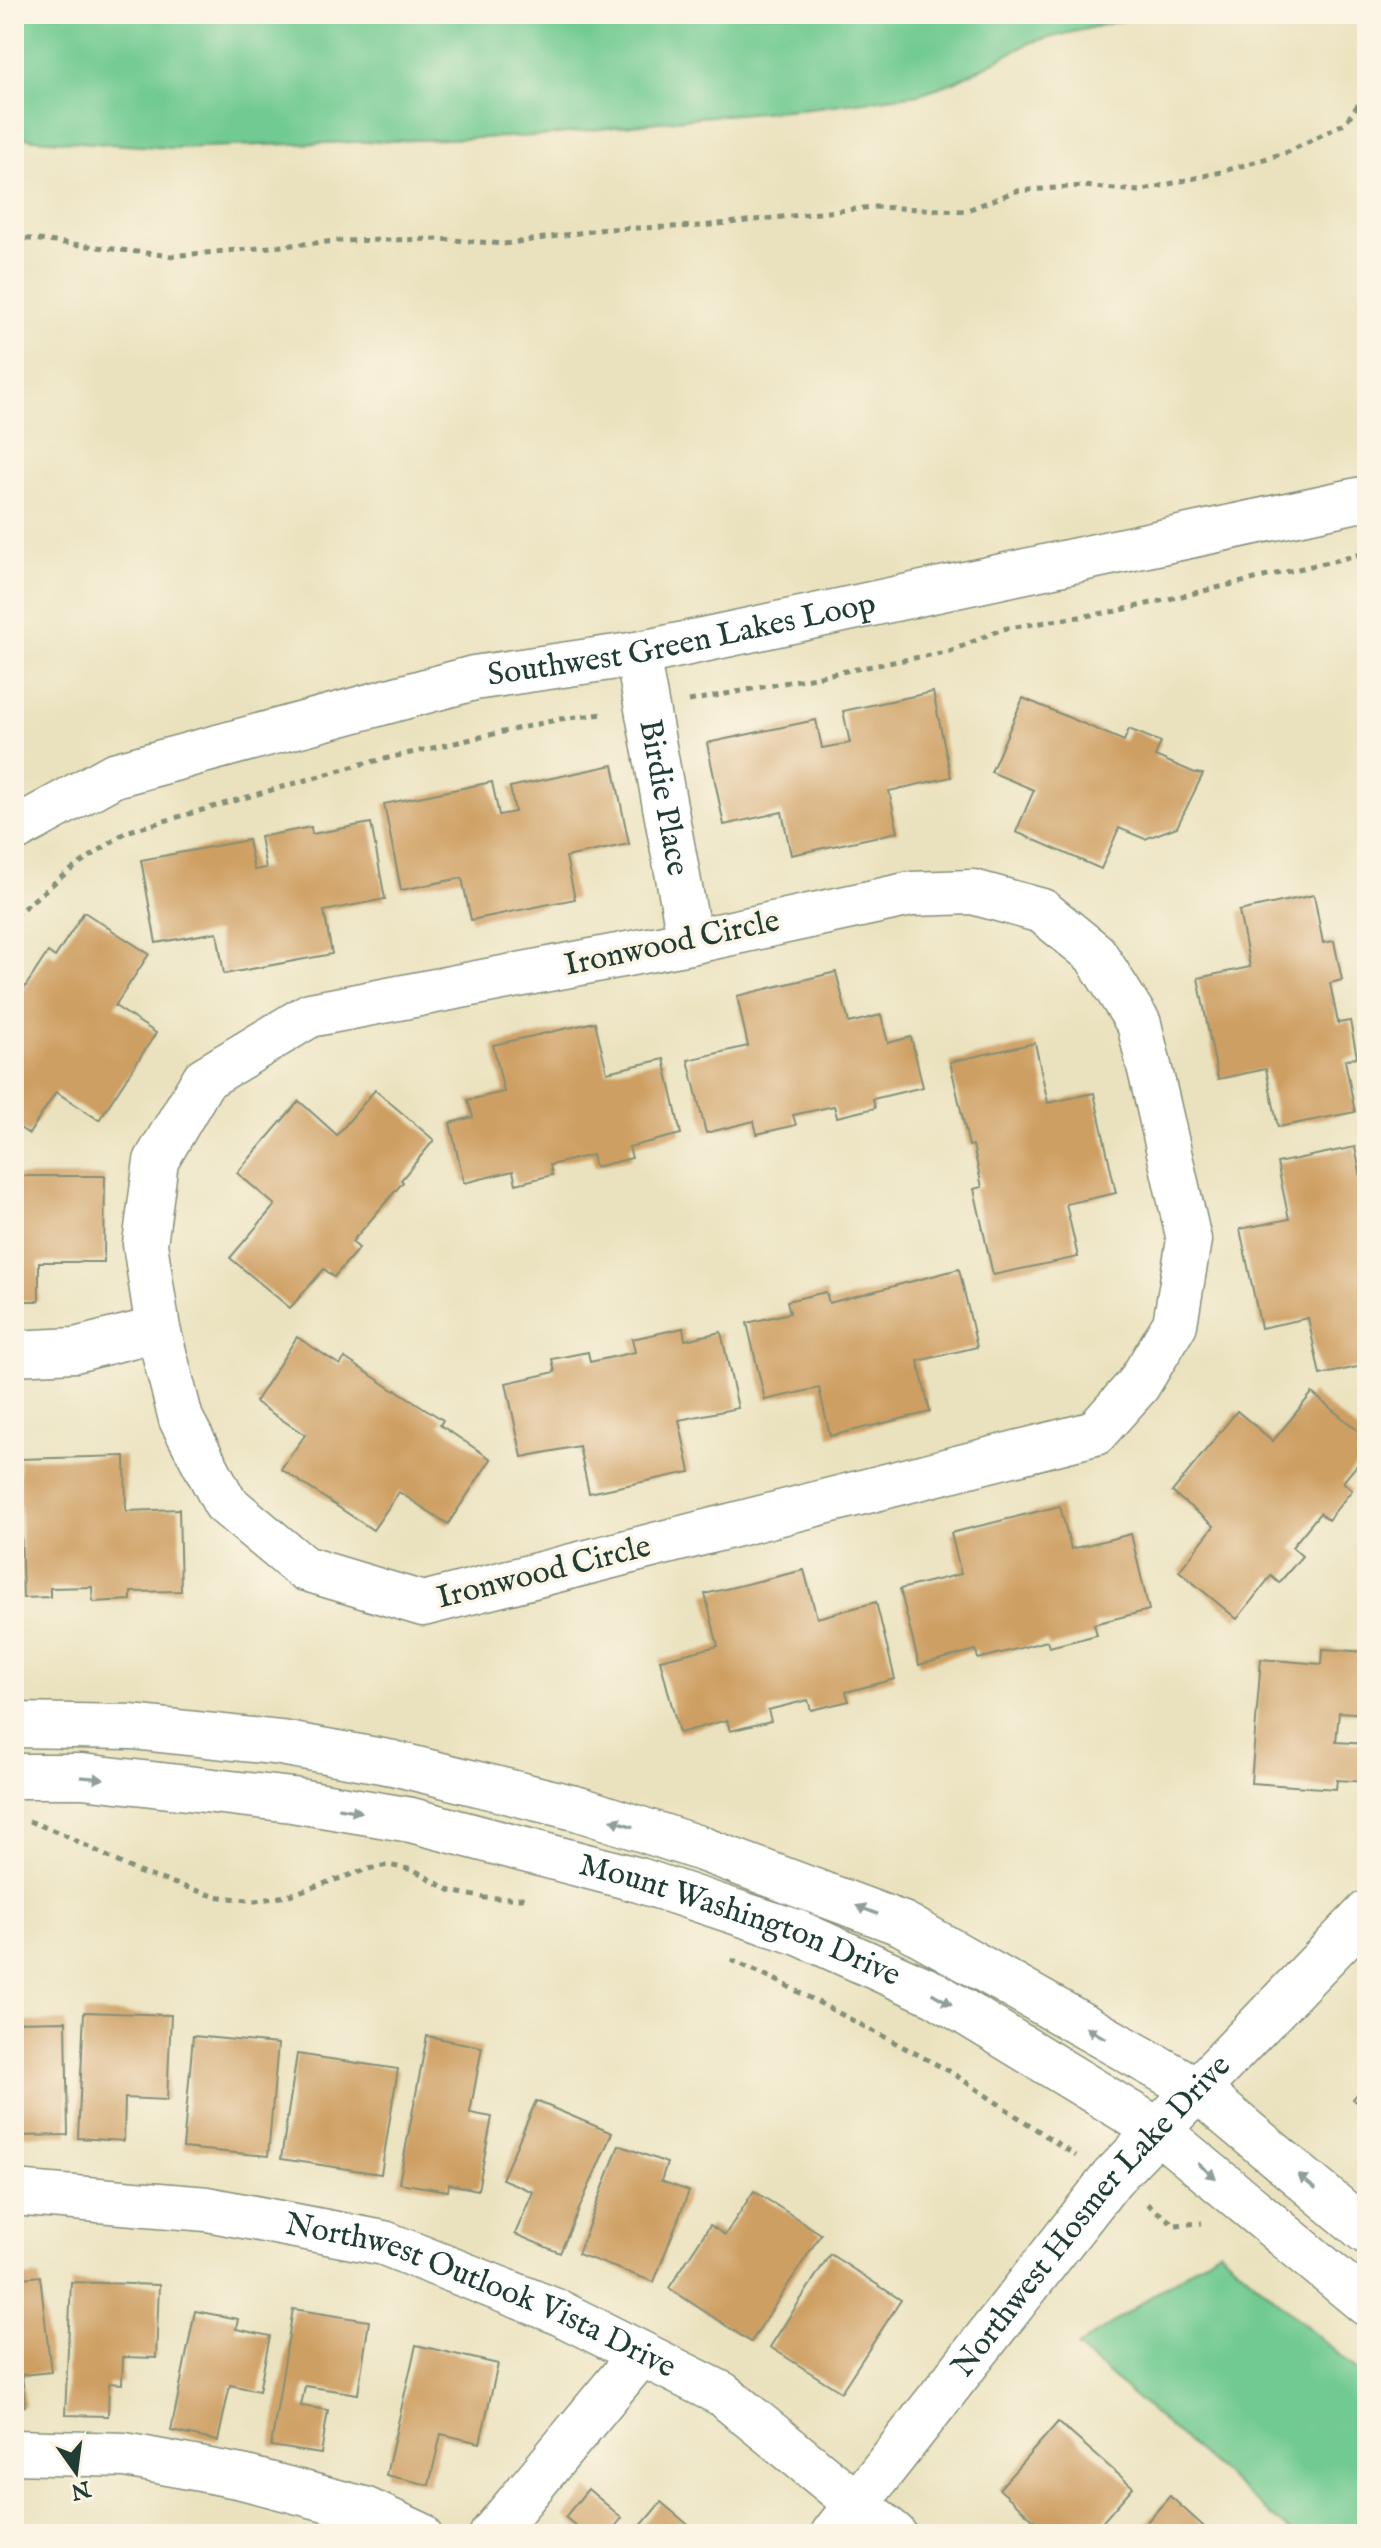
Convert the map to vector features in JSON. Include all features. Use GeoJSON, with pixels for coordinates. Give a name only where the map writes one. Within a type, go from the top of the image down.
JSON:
{"type":"FeatureCollection","features":[{"type":"Feature","properties":{"kind":"street","name":"Southwest Green Lakes Loop"},"geometry":{"type":"LineString","coordinates":[[14,830],[114,775],[474,678],[637,654],[1367,498]]}},
{"type":"Feature","properties":{"kind":"street","name":"Birdie Place"},"geometry":{"type":"LineString","coordinates":[[637,654],[690,942]]}},
{"type":"Feature","properties":{"kind":"street","name":"Ironwood Circle"},"geometry":{"type":"LineString","coordinates":[[973,892],[1042,911],[1095,954],[1139,1024],[1189,1240],[1175,1324],[1138,1385],[1095,1433],[423,1604],[303,1568],[225,1503],[181,1419],[158,1329],[145,1244],[156,1161],[204,1079],[310,1015],[690,942],[911,894],[973,892]]}},
{"type":"Feature","properties":{"kind":"street"},"geometry":{"type":"LineString","coordinates":[[14,1353],[75,1350],[158,1329]]}},
{"type":"Feature","properties":{"kind":"street","name":"Mount Washington Drive"},"geometry":{"type":"LineString","coordinates":[[14,1725],[132,1727],[281,1743],[393,1763],[579,1809],[702,1849],[903,1924],[1196,2089],[1367,2232]]}},
{"type":"Feature","properties":{"kind":"street","name":"Mount Washington Drive"},"geometry":{"type":"LineString","coordinates":[[14,1776],[82,1776],[292,1800],[411,1820],[639,1880],[799,1933],[935,1994],[1156,2129],[1367,2304]]}},
{"type":"Feature","properties":{"kind":"street","name":"Northwest Hosmer Lake Drive"},"geometry":{"type":"LineString","coordinates":[[846,2520],[1112,2178],[1367,1913]]}},
{"type":"Feature","properties":{"kind":"street","name":"Northwest Outlook Vista Drive"},"geometry":{"type":"LineString","coordinates":[[14,2193],[207,2209],[384,2243],[558,2312],[722,2394],[846,2520],[894,2534]]}},
{"type":"Feature","properties":{"kind":"street"},"geometry":{"type":"LineString","coordinates":[[492,2534],[641,2354]]}},
{"type":"Feature","properties":{"kind":"street"},"geometry":{"type":"LineString","coordinates":[[14,2452],[125,2455],[242,2477],[364,2509],[419,2534]]}},
{"type":"Feature","properties":{"kind":"path"},"geometry":{"type":"LineString","coordinates":[[14,237],[171,256],[337,241],[442,239],[504,244],[605,229],[701,226],[873,207],[965,211],[1016,191],[1082,186],[1139,191],[1221,172],[1288,152],[1345,123],[1367,92]]}},
{"type":"Feature","properties":{"kind":"path"},"geometry":{"type":"LineString","coordinates":[[27,1820],[65,1835],[138,1872],[214,1896],[255,1901],[286,1896],[388,1865],[414,1870],[451,1891],[485,1898],[533,1898]]}},
{"type":"Feature","properties":{"kind":"path"},"geometry":{"type":"LineString","coordinates":[[719,1954],[772,1978],[951,2072],[1112,2178],[1175,2225],[1215,2222]]}},
{"type":"Feature","properties":{"kind":"green space"},"geometry":{"type":"Polygon","coordinates":[[[14,14],[386,14],[574,23],[632,14],[1177,14],[1127,19],[1032,42],[954,82],[919,94],[542,136],[172,148],[33,139],[14,135],[14,14]]]}},
{"type":"Feature","properties":{"kind":"green space"},"geometry":{"type":"Polygon","coordinates":[[[1219,2250],[1367,2379],[1367,2534],[1293,2534],[1077,2347],[1219,2250]]]}},
{"type":"Feature","properties":{"kind":"building"},"geometry":{"type":"Polygon","coordinates":[[[933,692],[951,777],[889,791],[898,832],[791,855],[782,812],[724,825],[707,743],[816,720],[822,748],[850,743],[843,711],[933,692]]]}},
{"type":"Feature","properties":{"kind":"building"},"geometry":{"type":"Polygon","coordinates":[[[1023,698],[1124,741],[1129,729],[1161,742],[1155,756],[1203,774],[1177,827],[1145,839],[1119,828],[1101,869],[1016,832],[1034,790],[991,772],[1023,698]]]}},
{"type":"Feature","properties":{"kind":"building"},"geometry":{"type":"Polygon","coordinates":[[[613,765],[629,844],[566,857],[575,899],[471,920],[462,878],[401,890],[384,804],[492,782],[499,815],[515,812],[510,787],[613,765]]]}},
{"type":"Feature","properties":{"kind":"building"},"geometry":{"type":"Polygon","coordinates":[[[371,823],[385,899],[324,911],[332,954],[224,974],[217,932],[156,943],[141,860],[248,840],[254,870],[266,868],[260,837],[311,827],[312,834],[371,823]]]}},
{"type":"Feature","properties":{"kind":"building"},"geometry":{"type":"Polygon","coordinates":[[[1314,895],[1323,943],[1334,941],[1342,980],[1330,983],[1338,1023],[1350,1021],[1357,1057],[1345,1060],[1355,1112],[1278,1127],[1266,1069],[1218,1079],[1198,978],[1250,967],[1239,911],[1314,895]]]}},
{"type":"Feature","properties":{"kind":"building"},"geometry":{"type":"Polygon","coordinates":[[[84,912],[149,954],[115,1006],[156,1033],[99,1120],[56,1092],[29,1134],[14,1124],[14,1004],[48,952],[55,957],[84,912]]]}},
{"type":"Feature","properties":{"kind":"building"},"geometry":{"type":"Polygon","coordinates":[[[836,972],[849,1023],[881,1015],[888,1043],[911,1037],[923,1087],[873,1099],[875,1108],[837,1117],[834,1106],[793,1115],[796,1125],[757,1134],[754,1121],[706,1133],[688,1060],[748,1046],[737,996],[836,972]]]}},
{"type":"Feature","properties":{"kind":"building"},"geometry":{"type":"Polygon","coordinates":[[[595,1022],[607,1072],[664,1059],[681,1134],[629,1147],[632,1158],[595,1167],[592,1155],[550,1165],[552,1175],[516,1184],[513,1171],[464,1183],[450,1123],[473,1117],[468,1100],[504,1092],[493,1045],[595,1022]]]}},
{"type":"Feature","properties":{"kind":"building"},"geometry":{"type":"Polygon","coordinates":[[[1035,1043],[1048,1103],[1094,1093],[1116,1193],[1066,1204],[1078,1257],[993,1275],[974,1189],[982,1187],[973,1145],[969,1146],[950,1062],[1035,1043]]]}},
{"type":"Feature","properties":{"kind":"building"},"geometry":{"type":"Polygon","coordinates":[[[375,1090],[434,1140],[352,1242],[359,1248],[334,1277],[324,1269],[290,1308],[230,1258],[275,1205],[237,1173],[299,1101],[337,1135],[375,1090]]]}},
{"type":"Feature","properties":{"kind":"building"},"geometry":{"type":"Polygon","coordinates":[[[1355,1147],[1367,1197],[1367,1365],[1320,1375],[1308,1318],[1261,1328],[1240,1229],[1289,1219],[1277,1163],[1355,1147]]]}},
{"type":"Feature","properties":{"kind":"building"},"geometry":{"type":"Polygon","coordinates":[[[14,1176],[105,1176],[104,1262],[39,1262],[39,1301],[14,1301],[14,1176]]]}},
{"type":"Feature","properties":{"kind":"building"},"geometry":{"type":"Polygon","coordinates":[[[959,1269],[977,1347],[918,1361],[930,1412],[830,1436],[819,1388],[765,1400],[747,1323],[790,1313],[787,1301],[826,1292],[829,1303],[959,1269]]]}},
{"type":"Feature","properties":{"kind":"building"},"geometry":{"type":"Polygon","coordinates":[[[683,1328],[685,1340],[721,1332],[738,1408],[679,1420],[690,1472],[589,1493],[579,1446],[522,1457],[506,1383],[555,1372],[552,1359],[588,1352],[590,1362],[635,1352],[632,1339],[683,1328]]]}},
{"type":"Feature","properties":{"kind":"building"},"geometry":{"type":"Polygon","coordinates":[[[297,1337],[340,1365],[345,1358],[396,1390],[443,1420],[440,1425],[491,1459],[448,1524],[399,1492],[373,1530],[281,1469],[305,1435],[255,1402],[297,1337]]]}},
{"type":"Feature","properties":{"kind":"building"},"geometry":{"type":"Polygon","coordinates":[[[1312,1393],[1367,1438],[1367,1453],[1343,1482],[1352,1490],[1328,1520],[1320,1513],[1292,1547],[1302,1556],[1279,1583],[1271,1576],[1237,1619],[1179,1571],[1214,1526],[1172,1492],[1237,1411],[1273,1441],[1312,1393]]]}},
{"type":"Feature","properties":{"kind":"building"},"geometry":{"type":"Polygon","coordinates":[[[125,1456],[126,1511],[179,1509],[181,1591],[131,1592],[131,1600],[93,1602],[92,1587],[50,1588],[50,1597],[23,1598],[19,1459],[125,1456]]]}},
{"type":"Feature","properties":{"kind":"building"},"geometry":{"type":"Polygon","coordinates":[[[1060,1506],[1071,1549],[1131,1534],[1149,1610],[1094,1624],[1097,1635],[1049,1647],[1047,1641],[978,1659],[976,1650],[919,1665],[900,1589],[961,1574],[951,1533],[1060,1506]]]}},
{"type":"Feature","properties":{"kind":"building"},"geometry":{"type":"Polygon","coordinates":[[[804,1570],[817,1618],[876,1602],[895,1679],[846,1692],[849,1701],[811,1710],[808,1700],[768,1710],[771,1721],[730,1731],[727,1720],[679,1733],[660,1660],[718,1646],[705,1594],[804,1570]]]}},
{"type":"Feature","properties":{"kind":"building"},"geometry":{"type":"Polygon","coordinates":[[[1323,1649],[1367,1652],[1367,1714],[1339,1712],[1336,1742],[1367,1744],[1367,1782],[1337,1780],[1336,1789],[1251,1783],[1261,1659],[1322,1664],[1323,1649]]]}},
{"type":"Feature","properties":{"kind":"building"},"geometry":{"type":"Polygon","coordinates":[[[84,2012],[171,2015],[167,2100],[125,2098],[124,2141],[78,2138],[84,2012]]]}},
{"type":"Feature","properties":{"kind":"building"},"geometry":{"type":"Polygon","coordinates":[[[66,2021],[68,2135],[14,2136],[14,2022],[66,2021]]]}},
{"type":"Feature","properties":{"kind":"building"},"geometry":{"type":"Polygon","coordinates":[[[193,2036],[278,2044],[268,2156],[183,2148],[193,2036]]]}},
{"type":"Feature","properties":{"kind":"building"},"geometry":{"type":"Polygon","coordinates":[[[427,2036],[482,2047],[470,2113],[492,2117],[478,2190],[449,2184],[448,2191],[399,2183],[427,2036]]]}},
{"type":"Feature","properties":{"kind":"building"},"geometry":{"type":"Polygon","coordinates":[[[297,2054],[398,2069],[381,2174],[281,2159],[297,2054]]]}},
{"type":"Feature","properties":{"kind":"building"},"geometry":{"type":"Polygon","coordinates":[[[1367,2083],[1367,2111],[1353,2099],[1367,2083]]]}},
{"type":"Feature","properties":{"kind":"building"},"geometry":{"type":"Polygon","coordinates":[[[536,2101],[612,2133],[560,2253],[515,2234],[533,2192],[502,2179],[536,2101]]]}},
{"type":"Feature","properties":{"kind":"building"},"geometry":{"type":"Polygon","coordinates":[[[619,2145],[667,2163],[661,2181],[689,2191],[654,2282],[578,2254],[619,2145]]]}},
{"type":"Feature","properties":{"kind":"building"},"geometry":{"type":"Polygon","coordinates":[[[754,2191],[821,2234],[751,2342],[669,2288],[710,2225],[725,2235],[754,2191]]]}},
{"type":"Feature","properties":{"kind":"building"},"geometry":{"type":"Polygon","coordinates":[[[830,2254],[901,2300],[841,2392],[770,2347],[830,2254]]]}},
{"type":"Feature","properties":{"kind":"building"},"geometry":{"type":"Polygon","coordinates":[[[40,2276],[51,2372],[22,2375],[25,2406],[14,2407],[14,2279],[40,2276]]]}},
{"type":"Feature","properties":{"kind":"building"},"geometry":{"type":"Polygon","coordinates":[[[71,2282],[159,2285],[156,2358],[123,2357],[122,2384],[109,2383],[108,2416],[65,2415],[71,2282]]]}},
{"type":"Feature","properties":{"kind":"building"},"geometry":{"type":"Polygon","coordinates":[[[293,2309],[369,2321],[358,2394],[305,2386],[301,2406],[328,2410],[321,2454],[271,2446],[293,2309]]]}},
{"type":"Feature","properties":{"kind":"building"},"geometry":{"type":"Polygon","coordinates":[[[195,2311],[238,2319],[236,2329],[270,2336],[259,2391],[230,2385],[218,2441],[171,2431],[195,2311]]]}},
{"type":"Feature","properties":{"kind":"building"},"geometry":{"type":"Polygon","coordinates":[[[416,2345],[498,2364],[480,2443],[441,2434],[429,2485],[386,2475],[416,2345]]]}},
{"type":"Feature","properties":{"kind":"building"},"geometry":{"type":"Polygon","coordinates":[[[1058,2422],[1133,2487],[1092,2534],[1050,2534],[999,2489],[1058,2422]]]}},
{"type":"Feature","properties":{"kind":"building"},"geometry":{"type":"Polygon","coordinates":[[[588,2489],[622,2518],[614,2528],[621,2534],[586,2534],[565,2517],[588,2489]]]}},
{"type":"Feature","properties":{"kind":"building"},"geometry":{"type":"Polygon","coordinates":[[[1170,2496],[1212,2534],[1136,2534],[1170,2496]]]}},
{"type":"Feature","properties":{"kind":"building"},"geometry":{"type":"Polygon","coordinates":[[[661,2502],[699,2534],[634,2534],[661,2502]]]}}]}
